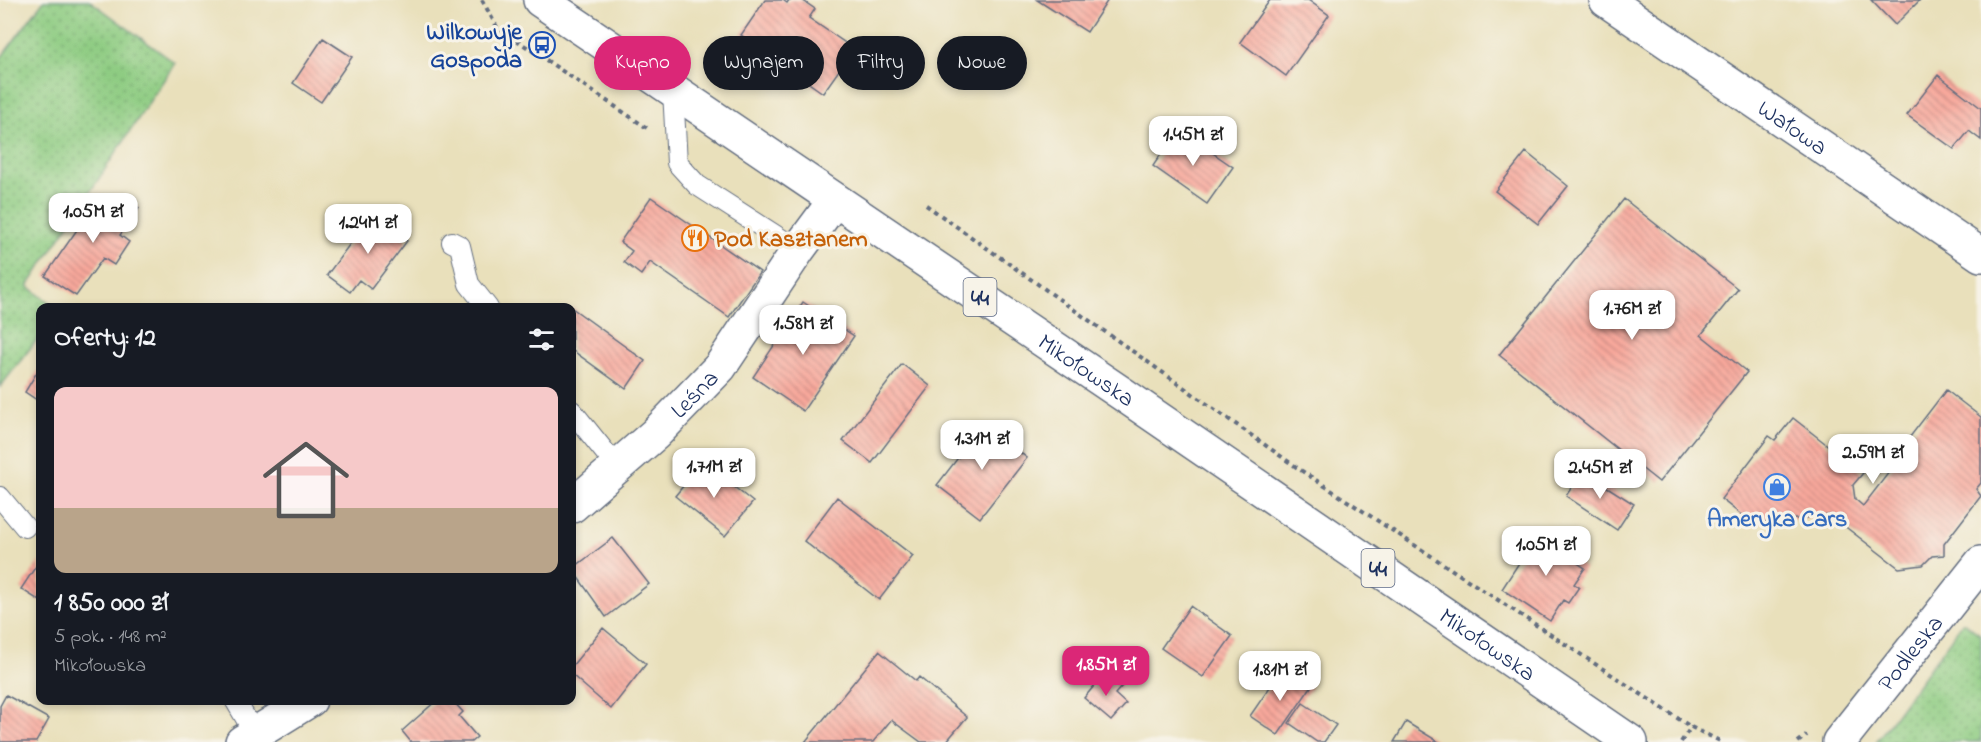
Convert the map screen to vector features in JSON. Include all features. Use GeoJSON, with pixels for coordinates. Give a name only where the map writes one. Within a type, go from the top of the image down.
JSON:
{"type":"FeatureCollection","features":[{"type":"Feature","properties":{"kind":"main road","name":"Mikołowska"},"geometry":{"type":"LineString","coordinates":[[540,0],[1631,742]]}},
{"type":"Feature","properties":{"kind":"main road","name":"Wałowa"},"geometry":{"type":"LineString","coordinates":[[1606,0],[1981,255]]}},
{"type":"Feature","properties":{"kind":"main road","name":"Leśna"},"geometry":{"type":"LineString","coordinates":[[576,503],[655,434],[720,367],[798,250],[835,200]]}},
{"type":"Feature","properties":{"kind":"main road","name":"Podleska"},"geometry":{"type":"LineString","coordinates":[[1839,742],[1981,563]]}},
{"type":"Feature","properties":{"kind":"main road"},"geometry":{"type":"LineString","coordinates":[[252,739],[303,705]]}},
{"type":"Feature","properties":{"kind":"lane"},"geometry":{"type":"LineString","coordinates":[[673,91],[677,163],[697,185],[798,250]]}},
{"type":"Feature","properties":{"kind":"lane"},"geometry":{"type":"LineString","coordinates":[[452,242],[460,246],[469,284],[484,303]]}},
{"type":"Feature","properties":{"kind":"lane"},"geometry":{"type":"LineString","coordinates":[[576,416],[617,467]]}},
{"type":"Feature","properties":{"kind":"lane"},"geometry":{"type":"LineString","coordinates":[[0,498],[25,527]]}},
{"type":"Feature","properties":{"kind":"lane"},"geometry":{"type":"LineString","coordinates":[[237,705],[252,739]]}},
{"type":"Feature","properties":{"kind":"path"},"geometry":{"type":"LineString","coordinates":[[482,0],[497,27],[650,131],[675,130]]}},
{"type":"Feature","properties":{"kind":"path"},"geometry":{"type":"LineString","coordinates":[[926,205],[1299,469],[1691,727],[1722,742]]}},
{"type":"Feature","properties":{"kind":"path"},"geometry":{"type":"LineString","coordinates":[[1681,742],[1691,727]]}},
{"type":"Feature","properties":{"kind":"green space"},"geometry":{"type":"Polygon","coordinates":[[[44,0],[89,0],[175,63],[28,286],[49,303],[36,303],[36,341],[0,387],[0,59],[44,0]]]}},
{"type":"Feature","properties":{"kind":"green space"},"geometry":{"type":"Polygon","coordinates":[[[1963,622],[1981,635],[1981,742],[1876,742],[1963,622]]]}},
{"type":"Feature","properties":{"kind":"building"},"geometry":{"type":"Polygon","coordinates":[[[765,0],[783,0],[787,3],[789,0],[802,0],[815,9],[809,18],[836,37],[836,75],[823,93],[819,90],[824,90],[824,36],[741,35],[765,0]]]}},
{"type":"Feature","properties":{"kind":"building"},"geometry":{"type":"Polygon","coordinates":[[[1037,0],[1108,0],[1087,32],[1037,0]]]}},
{"type":"Feature","properties":{"kind":"building"},"geometry":{"type":"Polygon","coordinates":[[[1270,0],[1308,0],[1329,15],[1286,76],[1240,42],[1270,0]]]}},
{"type":"Feature","properties":{"kind":"building"},"geometry":{"type":"Polygon","coordinates":[[[1871,0],[1920,0],[1895,25],[1871,0]]]}},
{"type":"Feature","properties":{"kind":"building"},"geometry":{"type":"Polygon","coordinates":[[[323,38],[352,57],[321,102],[293,83],[323,38]]]}},
{"type":"Feature","properties":{"kind":"building"},"geometry":{"type":"Polygon","coordinates":[[[1938,75],[1981,108],[1981,140],[1969,131],[1954,149],[1907,115],[1938,75]]]}},
{"type":"Feature","properties":{"kind":"building"},"geometry":{"type":"Polygon","coordinates":[[[1178,129],[1233,167],[1207,204],[1153,166],[1178,129]]]}},
{"type":"Feature","properties":{"kind":"building"},"geometry":{"type":"Polygon","coordinates":[[[1526,152],[1568,186],[1538,224],[1495,191],[1526,152]]]}},
{"type":"Feature","properties":{"kind":"building"},"geometry":{"type":"Polygon","coordinates":[[[101,195],[116,205],[122,196],[139,208],[120,235],[129,242],[114,265],[103,258],[76,296],[45,276],[101,195]]]}},
{"type":"Feature","properties":{"kind":"building"},"geometry":{"type":"Polygon","coordinates":[[[651,197],[760,272],[729,317],[650,262],[641,275],[624,262],[632,251],[620,242],[651,197]]]}},
{"type":"Feature","properties":{"kind":"building"},"geometry":{"type":"Polygon","coordinates":[[[1624,199],[1738,289],[1701,335],[1747,372],[1659,482],[1499,355],[1624,199]]]}},
{"type":"Feature","properties":{"kind":"building"},"geometry":{"type":"Polygon","coordinates":[[[372,214],[407,241],[371,289],[359,280],[350,292],[327,275],[372,214]]]}},
{"type":"Feature","properties":{"kind":"building"},"geometry":{"type":"Polygon","coordinates":[[[803,302],[854,336],[803,411],[753,377],[803,302]]]}},
{"type":"Feature","properties":{"kind":"building"},"geometry":{"type":"Polygon","coordinates":[[[576,311],[645,361],[626,389],[576,353],[576,311]]]}},
{"type":"Feature","properties":{"kind":"building"},"geometry":{"type":"Polygon","coordinates":[[[902,364],[930,386],[872,463],[843,441],[902,364]]]}},
{"type":"Feature","properties":{"kind":"building"},"geometry":{"type":"Polygon","coordinates":[[[36,374],[36,399],[25,392],[36,374]]]}},
{"type":"Feature","properties":{"kind":"building"},"geometry":{"type":"Polygon","coordinates":[[[1946,390],[1981,417],[1981,483],[1976,489],[1981,496],[1944,544],[1944,555],[1932,556],[1923,565],[1899,568],[1830,515],[1753,524],[1721,499],[1769,436],[1775,440],[1793,418],[1863,473],[1853,485],[1855,499],[1863,506],[1913,441],[1909,438],[1946,390]]]}},
{"type":"Feature","properties":{"kind":"building"},"geometry":{"type":"Polygon","coordinates":[[[984,424],[1027,458],[980,518],[937,485],[984,424]]]}},
{"type":"Feature","properties":{"kind":"building"},"geometry":{"type":"Polygon","coordinates":[[[703,462],[753,502],[725,536],[675,496],[703,462]]]}},
{"type":"Feature","properties":{"kind":"building"},"geometry":{"type":"Polygon","coordinates":[[[1582,471],[1634,504],[1617,530],[1566,496],[1582,471]]]}},
{"type":"Feature","properties":{"kind":"building"},"geometry":{"type":"Polygon","coordinates":[[[837,497],[913,556],[879,600],[804,541],[837,497]]]}},
{"type":"Feature","properties":{"kind":"building"},"geometry":{"type":"Polygon","coordinates":[[[1537,535],[1562,552],[1568,542],[1583,552],[1576,562],[1585,568],[1574,584],[1579,587],[1568,603],[1563,600],[1550,621],[1502,589],[1537,535]]]}},
{"type":"Feature","properties":{"kind":"building"},"geometry":{"type":"Polygon","coordinates":[[[613,538],[649,584],[606,617],[576,575],[576,566],[613,538]]]}},
{"type":"Feature","properties":{"kind":"building"},"geometry":{"type":"Polygon","coordinates":[[[36,566],[36,598],[21,589],[36,566]]]}},
{"type":"Feature","properties":{"kind":"building"},"geometry":{"type":"Polygon","coordinates":[[[1190,606],[1232,636],[1203,677],[1161,648],[1190,606]]]}},
{"type":"Feature","properties":{"kind":"building"},"geometry":{"type":"Polygon","coordinates":[[[603,628],[646,664],[611,709],[576,678],[576,661],[603,628]]]}},
{"type":"Feature","properties":{"kind":"building"},"geometry":{"type":"Polygon","coordinates":[[[879,651],[916,681],[919,677],[967,717],[946,742],[921,742],[891,720],[873,742],[805,742],[879,651]]]}},
{"type":"Feature","properties":{"kind":"building"},"geometry":{"type":"Polygon","coordinates":[[[1283,668],[1311,687],[1278,735],[1250,716],[1283,668]]]}},
{"type":"Feature","properties":{"kind":"building"},"geometry":{"type":"Polygon","coordinates":[[[1106,672],[1122,686],[1115,694],[1126,704],[1111,721],[1084,698],[1106,672]]]}},
{"type":"Feature","properties":{"kind":"building"},"geometry":{"type":"Polygon","coordinates":[[[6,695],[49,719],[36,742],[0,742],[0,706],[6,695]]]}},
{"type":"Feature","properties":{"kind":"building"},"geometry":{"type":"Polygon","coordinates":[[[1303,703],[1336,725],[1324,742],[1317,742],[1289,723],[1303,703]]]}},
{"type":"Feature","properties":{"kind":"building"},"geometry":{"type":"Polygon","coordinates":[[[431,705],[457,705],[463,712],[459,716],[477,737],[471,742],[411,742],[402,731],[431,705]]]}},
{"type":"Feature","properties":{"kind":"building"},"geometry":{"type":"Polygon","coordinates":[[[1406,722],[1439,742],[1394,742],[1406,722]]]}},
{"type":"Feature","properties":{"kind":"place","name":"Wilkowyje Gospoda"},"geometry":{"type":"Point","coordinates":[542,45]}},
{"type":"Feature","properties":{"kind":"place","name":"Pod Kasztanem"},"geometry":{"type":"Point","coordinates":[695,238]}},
{"type":"Feature","properties":{"kind":"place","name":"Ameryka Cars"},"geometry":{"type":"Point","coordinates":[1777,487]}}]}
